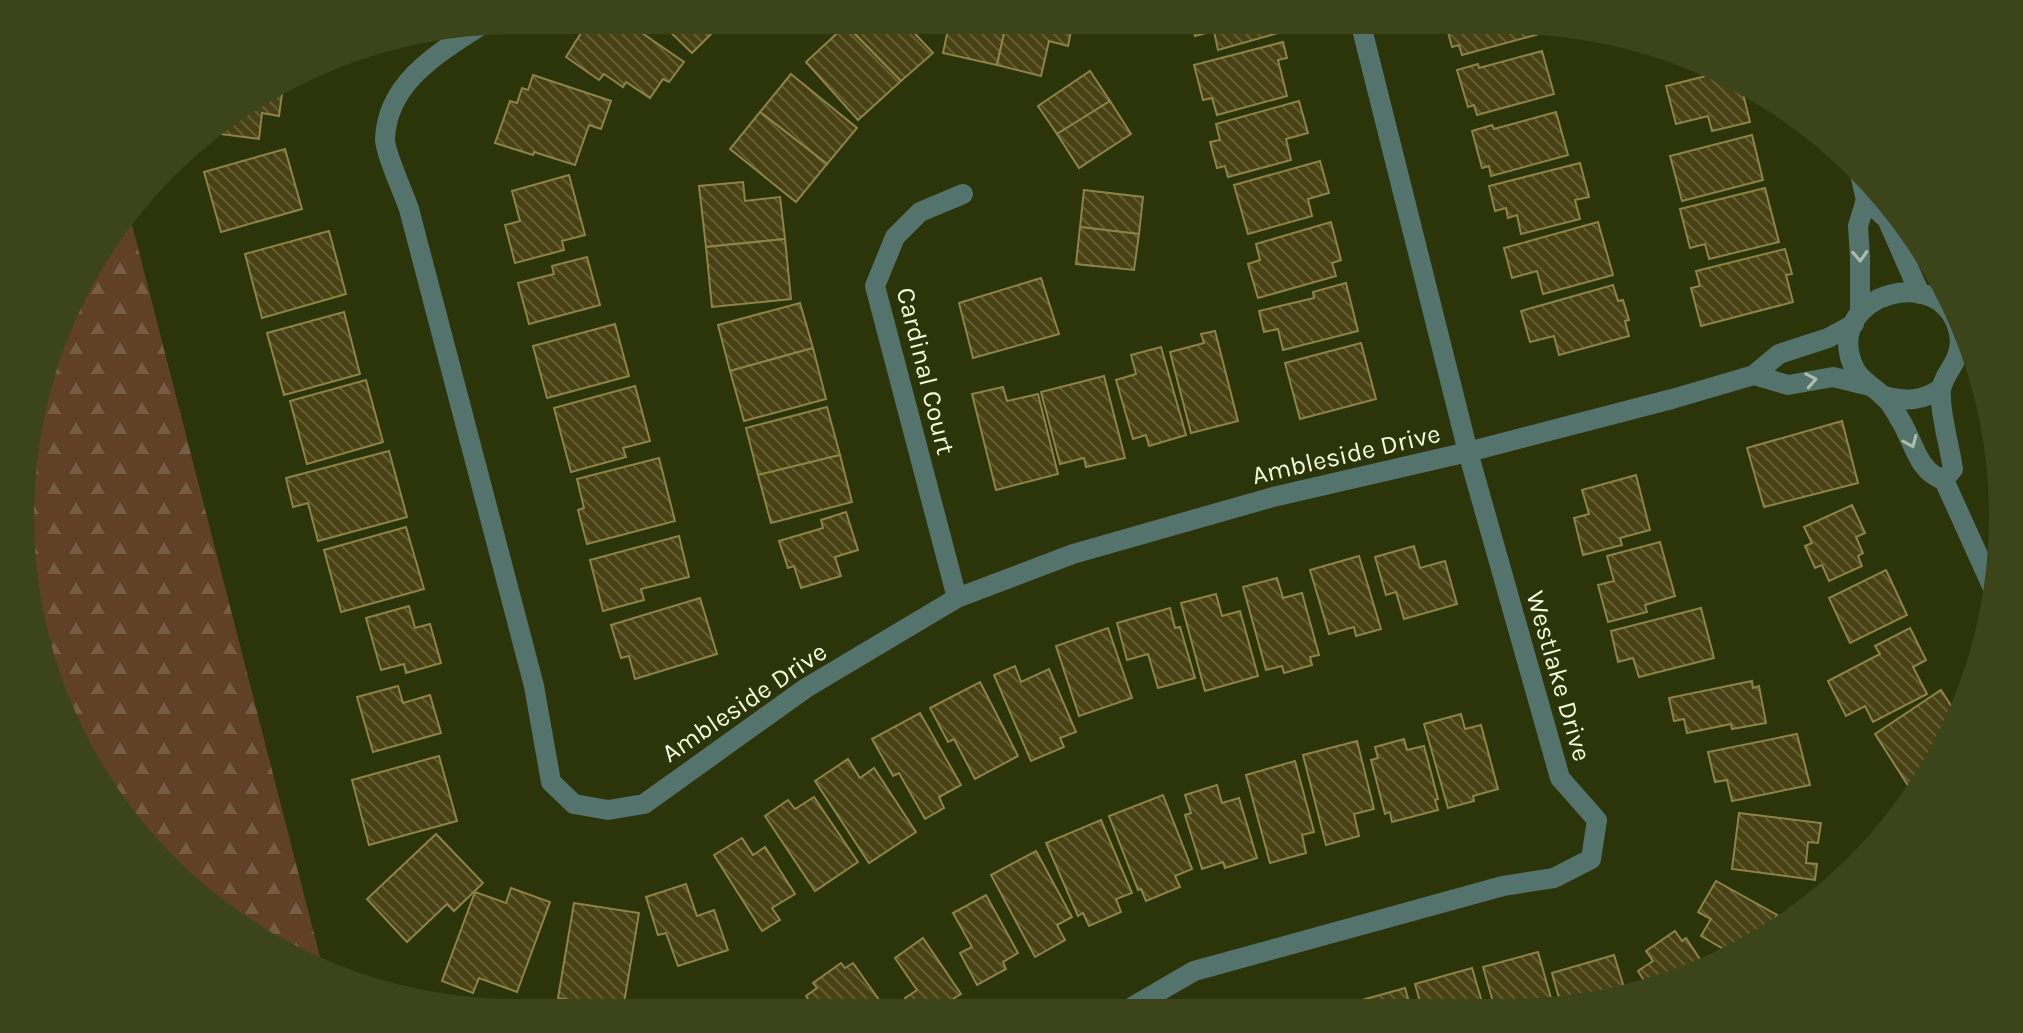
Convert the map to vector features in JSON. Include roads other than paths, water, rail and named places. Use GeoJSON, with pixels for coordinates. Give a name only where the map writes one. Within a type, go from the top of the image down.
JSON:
{"type":"FeatureCollection","features":[{"type":"Feature","properties":{"kind":"street","name":"Westlake Drive"},"geometry":{"type":"LineString","coordinates":[[1146,999],[1194,971],[1503,886],[1554,878],[1591,859],[1597,820],[1560,778],[1468,452],[1363,34]]}},
{"type":"Feature","properties":{"kind":"street","name":"Ambleside Drive"},"geometry":{"type":"LineString","coordinates":[[464,37],[417,69],[394,100],[385,141],[409,209],[534,686],[551,782],[574,804],[608,810],[644,804],[806,688],[957,598],[1073,554],[1273,497],[1468,452],[1754,375],[1779,354],[1828,338],[1857,318]]}},
{"type":"Feature","properties":{"kind":"street"},"geometry":{"type":"LineString","coordinates":[[1857,318],[1858,226],[1866,200],[1864,193]]}},
{"type":"Feature","properties":{"kind":"street","name":"Cardinal Court"},"geometry":{"type":"LineString","coordinates":[[957,598],[875,286],[895,237],[920,212],[963,194]]}},
{"type":"Feature","properties":{"kind":"street"},"geometry":{"type":"LineString","coordinates":[[1866,200],[1883,215]]}},
{"type":"Feature","properties":{"kind":"street"},"geometry":{"type":"LineString","coordinates":[[1888,222],[1920,294]]}},
{"type":"Feature","properties":{"kind":"street"},"geometry":{"type":"LineString","coordinates":[[1940,305],[1920,294],[1900,292],[1883,297],[1871,302],[1857,318],[1849,337],[1850,356],[1859,376],[1877,391],[1902,422],[1924,468],[1934,477],[1944,480]]}},
{"type":"Feature","properties":{"kind":"street"},"geometry":{"type":"LineString","coordinates":[[1877,391],[1904,401],[1931,395],[1941,388],[1962,358]]}},
{"type":"Feature","properties":{"kind":"street","name":"Ambleside Drive"},"geometry":{"type":"LineString","coordinates":[[1754,375],[1788,385],[1833,377],[1877,391]]}},
{"type":"Feature","properties":{"kind":"street"},"geometry":{"type":"LineString","coordinates":[[1941,388],[1953,469],[1944,480]]}},
{"type":"Feature","properties":{"kind":"street"},"geometry":{"type":"LineString","coordinates":[[1944,480],[1985,574]]}}]}
